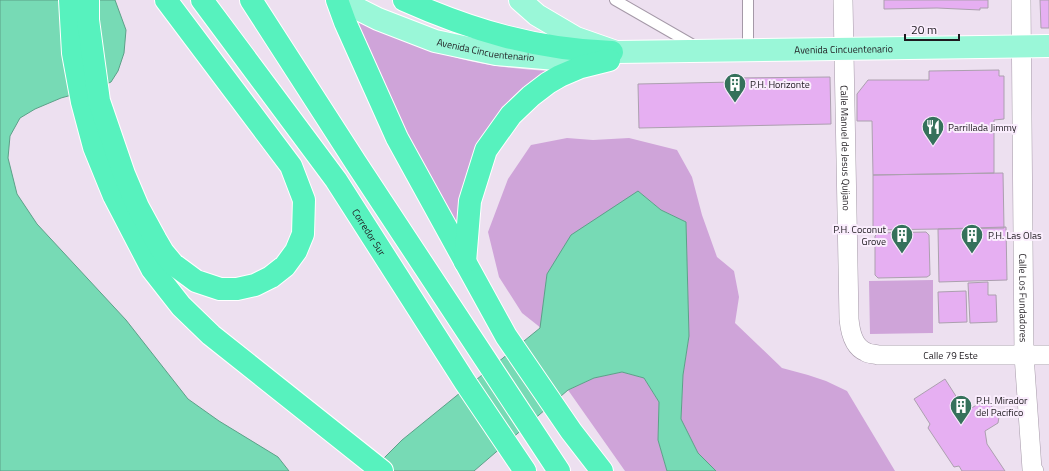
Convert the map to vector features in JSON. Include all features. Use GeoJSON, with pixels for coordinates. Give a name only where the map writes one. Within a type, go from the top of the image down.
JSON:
{"type":"FeatureCollection","features":[{"type":"Feature","properties":{"kind":"highway"},"geometry":{"type":"LineString","coordinates":[[70,0],[73,53],[82,102],[94,147],[114,196],[147,241],[164,252],[173,264],[196,282],[220,289],[237,289],[255,285],[271,277],[285,266],[296,252],[303,234],[304,200],[291,166],[166,0]]}},
{"type":"Feature","properties":{"kind":"highway"},"geometry":{"type":"LineString","coordinates":[[88,0],[88,20],[99,101],[124,174],[138,207],[147,241],[152,269],[181,306],[211,335],[376,466]]}},
{"type":"Feature","properties":{"kind":"highway","name":"Corredor Sur"},"geometry":{"type":"LineString","coordinates":[[202,0],[336,180],[465,382],[525,471]]}},
{"type":"Feature","properties":{"kind":"highway"},"geometry":{"type":"LineString","coordinates":[[251,0],[356,163],[559,471]]}},
{"type":"Feature","properties":{"kind":"highway"},"geometry":{"type":"LineString","coordinates":[[338,0],[345,22],[397,138],[506,336],[571,431],[602,471]]}},
{"type":"Feature","properties":{"kind":"highway"},"geometry":{"type":"LineString","coordinates":[[404,0],[436,15],[528,43],[612,56]]}},
{"type":"Feature","properties":{"kind":"highway"},"geometry":{"type":"LineString","coordinates":[[465,262],[470,201],[486,150],[511,115],[536,92],[560,76],[612,56]]}},
{"type":"Feature","properties":{"kind":"main road","name":"Avenida Cincuentenario"},"geometry":{"type":"LineString","coordinates":[[338,0],[378,19],[434,41],[496,54],[556,59],[612,56],[638,52],[1049,46]]}},
{"type":"Feature","properties":{"kind":"main road"},"geometry":{"type":"LineString","coordinates":[[520,0],[538,15],[576,38],[612,56]]}},
{"type":"Feature","properties":{"kind":"street","name":"Calle Manuel de Jesus Quijano"},"geometry":{"type":"LineString","coordinates":[[843,0],[849,319],[850,331],[856,343]]}},
{"type":"Feature","properties":{"kind":"street","name":"Calle Los Fundadores"},"geometry":{"type":"LineString","coordinates":[[1020,0],[1024,355],[1032,469],[1034,471]]}},
{"type":"Feature","properties":{"kind":"street","name":"Calle 79 Este"},"geometry":{"type":"LineString","coordinates":[[856,343],[865,352],[878,355],[1049,355]]}},
{"type":"Feature","properties":{"kind":"lane"},"geometry":{"type":"LineString","coordinates":[[615,0],[704,51]]}},
{"type":"Feature","properties":{"kind":"lane"},"geometry":{"type":"LineString","coordinates":[[748,0],[748,51]]}},
{"type":"Feature","properties":{"kind":"shaded area"},"geometry":{"type":"Polygon","coordinates":[[[0,0],[115,0],[126,30],[124,53],[118,71],[111,82],[97,88],[61,98],[35,109],[20,118],[10,136],[8,158],[17,194],[37,224],[126,320],[188,399],[219,421],[278,457],[289,471],[0,471],[0,0]]]}},
{"type":"Feature","properties":{"kind":"shaded area"},"geometry":{"type":"Polygon","coordinates":[[[354,16],[403,38],[461,59],[504,67],[548,71],[509,101],[497,115],[478,145],[471,161],[461,195],[456,231],[411,150],[354,16]]]}},
{"type":"Feature","properties":{"kind":"shaded area"},"geometry":{"type":"Polygon","coordinates":[[[567,138],[593,140],[629,138],[677,150],[692,177],[702,215],[717,257],[734,271],[739,297],[735,323],[782,368],[826,381],[847,391],[895,471],[716,471],[698,453],[681,420],[683,375],[689,336],[686,222],[661,210],[638,191],[547,274],[541,328],[522,313],[499,277],[488,232],[508,179],[531,145],[567,138]]]}},
{"type":"Feature","properties":{"kind":"shaded area"},"geometry":{"type":"Polygon","coordinates":[[[638,191],[661,210],[686,222],[689,336],[683,375],[681,419],[698,453],[716,471],[667,471],[658,440],[659,402],[644,378],[622,372],[594,378],[568,390],[474,471],[371,471],[402,440],[540,328],[547,274],[571,235],[638,191]]]}},
{"type":"Feature","properties":{"kind":"shaded area"},"geometry":{"type":"Polygon","coordinates":[[[933,280],[933,333],[870,334],[869,281],[933,280]]]}},
{"type":"Feature","properties":{"kind":"shaded area"},"geometry":{"type":"Polygon","coordinates":[[[622,372],[644,378],[659,402],[658,440],[667,471],[625,471],[568,390],[594,378],[622,372]]]}},
{"type":"Feature","properties":{"kind":"building"},"geometry":{"type":"Polygon","coordinates":[[[884,0],[988,0],[988,8],[980,8],[980,10],[937,8],[884,9],[884,0]]]}},
{"type":"Feature","properties":{"kind":"building"},"geometry":{"type":"Polygon","coordinates":[[[1040,0],[1049,0],[1049,28],[1041,28],[1040,0]]]}},
{"type":"Feature","properties":{"kind":"building","name":"Parrillada Jimmy"},"geometry":{"type":"Polygon","coordinates":[[[999,70],[999,76],[1004,76],[1004,119],[994,120],[994,173],[873,175],[872,121],[857,121],[857,94],[868,80],[929,80],[929,71],[999,70]]]}},
{"type":"Feature","properties":{"kind":"building","name":"P.H. Horizonte"},"geometry":{"type":"Polygon","coordinates":[[[830,77],[831,124],[639,128],[638,84],[734,82],[734,78],[830,77]]]}},
{"type":"Feature","properties":{"kind":"building"},"geometry":{"type":"Polygon","coordinates":[[[1003,173],[1004,228],[873,230],[873,175],[1003,173]]]}},
{"type":"Feature","properties":{"kind":"building","name":"P.H. Las Olas"},"geometry":{"type":"Polygon","coordinates":[[[1006,227],[1007,280],[939,282],[938,229],[1006,227]]]}},
{"type":"Feature","properties":{"kind":"building","name":"P.H. Coconut Grove"},"geometry":{"type":"Polygon","coordinates":[[[926,232],[929,235],[930,275],[927,277],[878,278],[875,275],[875,236],[878,233],[926,232]]]}},
{"type":"Feature","properties":{"kind":"building"},"geometry":{"type":"Polygon","coordinates":[[[988,282],[988,295],[996,295],[997,322],[970,323],[968,283],[988,282]]]}},
{"type":"Feature","properties":{"kind":"building"},"geometry":{"type":"Polygon","coordinates":[[[966,291],[967,322],[939,323],[938,292],[966,291]]]}},
{"type":"Feature","properties":{"kind":"building","name":"P.H. Mirador del Pacifico"},"geometry":{"type":"Polygon","coordinates":[[[945,379],[961,404],[970,409],[983,401],[988,401],[999,417],[998,423],[985,431],[987,444],[1005,471],[962,471],[959,466],[954,467],[928,428],[930,424],[914,399],[945,379]]]}},
{"type":"Feature","properties":{"kind":"place","name":"P.H. Horizonte"},"geometry":{"type":"Point","coordinates":[735,104]}},
{"type":"Feature","properties":{"kind":"place","name":"Parrillada Jimmy"},"geometry":{"type":"Point","coordinates":[933,146]}},
{"type":"Feature","properties":{"kind":"place","name":"P.H. Coconut Grove"},"geometry":{"type":"Point","coordinates":[902,254]}},
{"type":"Feature","properties":{"kind":"place","name":"P.H. Las Olas"},"geometry":{"type":"Point","coordinates":[972,254]}},
{"type":"Feature","properties":{"kind":"place","name":"P.H. Mirador del Pacifico"},"geometry":{"type":"Point","coordinates":[961,426]}}]}
